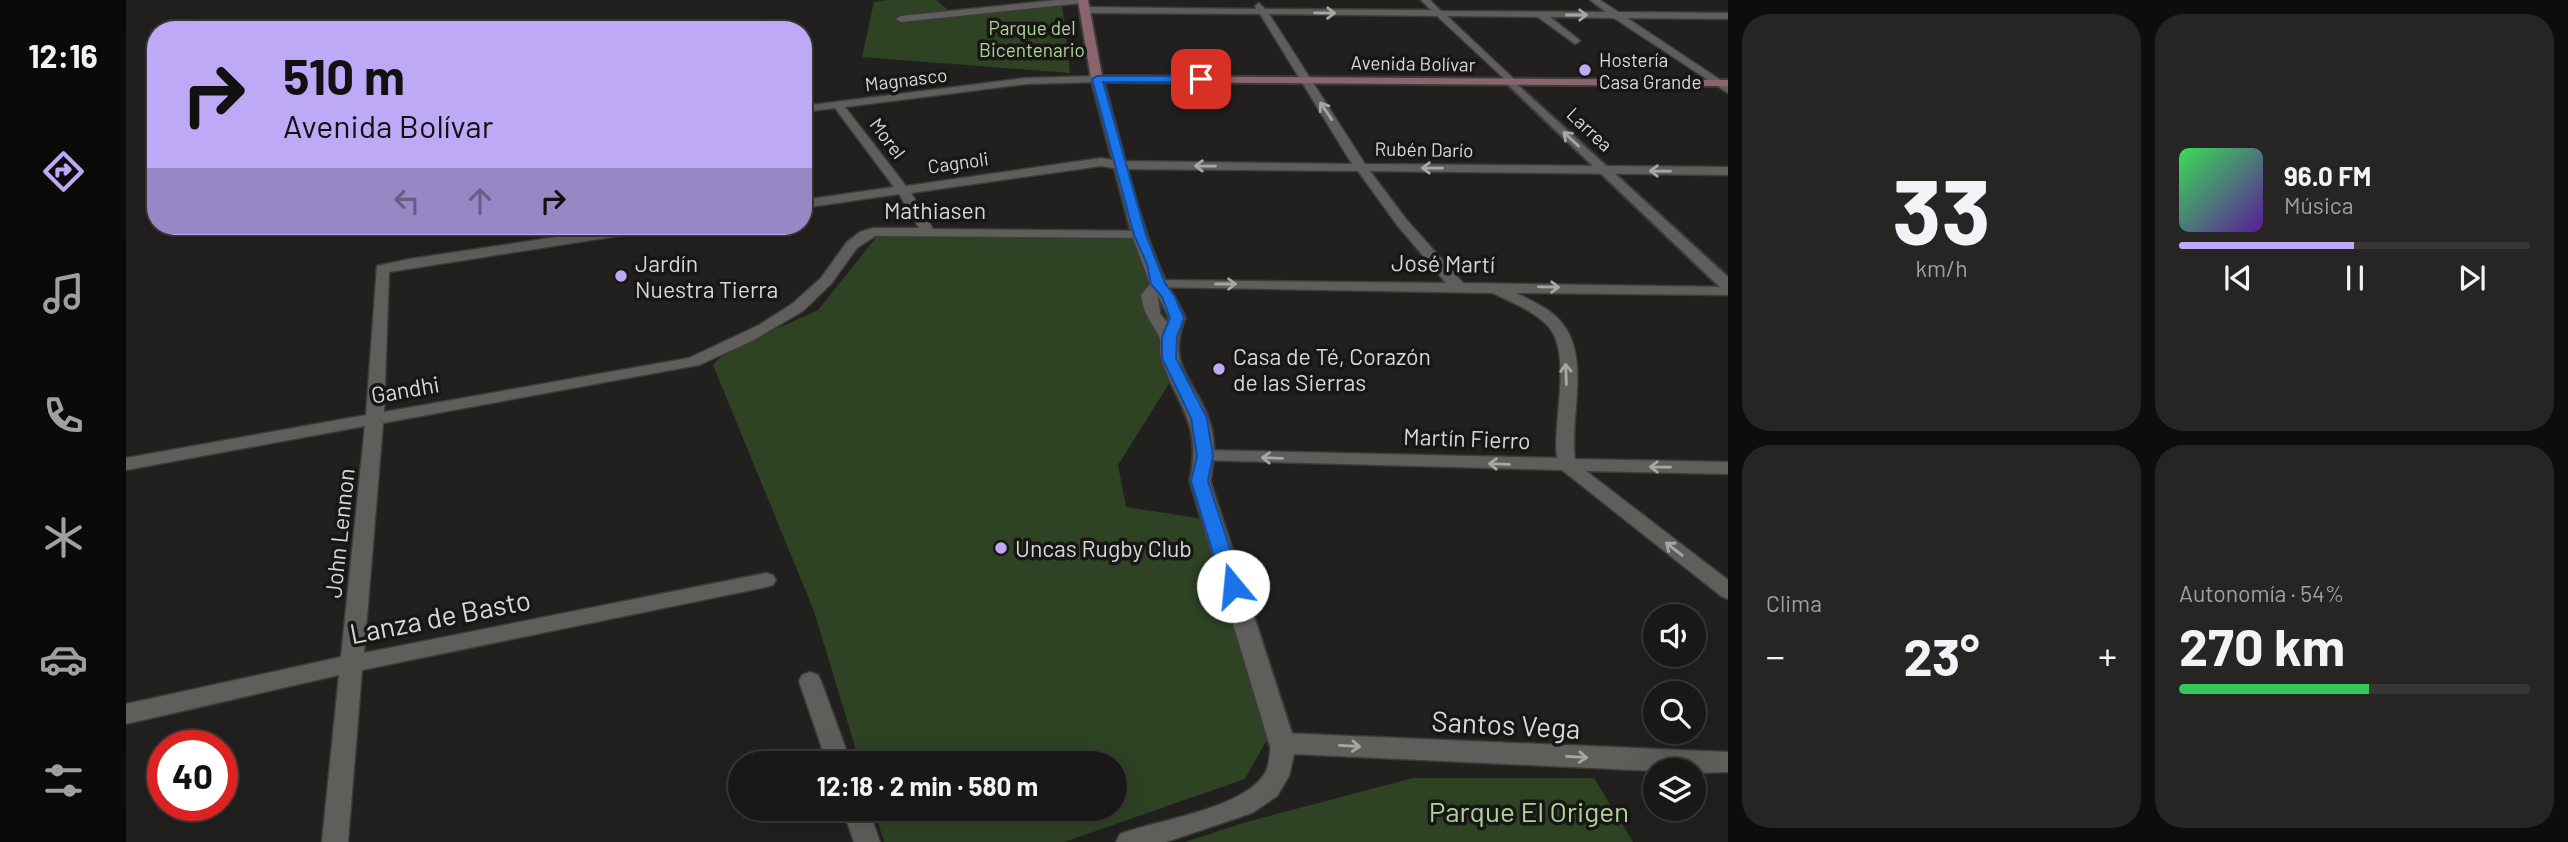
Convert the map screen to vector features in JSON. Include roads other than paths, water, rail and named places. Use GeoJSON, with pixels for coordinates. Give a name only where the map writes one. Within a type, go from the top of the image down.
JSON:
{"type":"FeatureCollection","features":[{"type":"Feature","properties":{"kind":"main road"},"geometry":{"type":"LineString","coordinates":[[1083,3],[1097,79]]}},
{"type":"Feature","properties":{"kind":"main road","name":"Avenida Bolívar"},"geometry":{"type":"LineString","coordinates":[[1097,79],[1510,81],[1724,86]]}},
{"type":"Feature","properties":{"kind":"street"},"geometry":{"type":"LineString","coordinates":[[986,0],[998,9]]}},
{"type":"Feature","properties":{"kind":"street"},"geometry":{"type":"LineString","coordinates":[[1255,0],[1364,168],[1430,258],[1457,286]]}},
{"type":"Feature","properties":{"kind":"street","name":"Larrea"},"geometry":{"type":"LineString","coordinates":[[1425,0],[1728,288]]}},
{"type":"Feature","properties":{"kind":"street"},"geometry":{"type":"LineString","coordinates":[[1594,0],[1724,86]]}},
{"type":"Feature","properties":{"kind":"street"},"geometry":{"type":"LineString","coordinates":[[901,19],[1083,3],[1262,12],[1728,16]]}},
{"type":"Feature","properties":{"kind":"street"},"geometry":{"type":"LineString","coordinates":[[944,7],[953,14]]}},
{"type":"Feature","properties":{"kind":"street"},"geometry":{"type":"LineString","coordinates":[[1540,15],[1575,41]]}},
{"type":"Feature","properties":{"kind":"street","name":"Magnasco"},"geometry":{"type":"LineString","coordinates":[[812,108],[1044,79],[1097,79]]}},
{"type":"Feature","properties":{"kind":"street"},"geometry":{"type":"LineString","coordinates":[[1097,79],[1140,235],[1153,264],[1158,284],[1149,295],[1150,308],[1169,337],[1169,358],[1199,418],[1205,456],[1200,481],[1282,743],[1283,760],[1264,792],[1253,802],[1129,842]]}},
{"type":"Feature","properties":{"kind":"street","name":"Morel"},"geometry":{"type":"LineString","coordinates":[[838,105],[902,189],[928,232]]}},
{"type":"Feature","properties":{"kind":"street","name":"Cagnoli"},"geometry":{"type":"LineString","coordinates":[[812,203],[1101,162],[1119,164]]}},
{"type":"Feature","properties":{"kind":"street","name":"Rubén Darío"},"geometry":{"type":"LineString","coordinates":[[1119,164],[1728,171]]}},
{"type":"Feature","properties":{"kind":"street","name":"Mathiasen"},"geometry":{"type":"LineString","coordinates":[[693,362],[768,327],[809,300],[855,240],[862,235],[928,232],[1140,235]]}},
{"type":"Feature","properties":{"kind":"street","name":"John Lennon"},"geometry":{"type":"LineString","coordinates":[[334,842],[375,417],[382,269],[590,235]]}},
{"type":"Feature","properties":{"kind":"street","name":"José Martí"},"geometry":{"type":"LineString","coordinates":[[1158,284],[1728,288]]}},
{"type":"Feature","properties":{"kind":"street"},"geometry":{"type":"LineString","coordinates":[[1493,286],[1556,326],[1563,340],[1567,404],[1563,448],[1567,466],[1728,591]]}},
{"type":"Feature","properties":{"kind":"street","name":"Gandhi"},"geometry":{"type":"LineString","coordinates":[[126,464],[375,417],[693,362]]}},
{"type":"Feature","properties":{"kind":"street","name":"Martín Fierro"},"geometry":{"type":"LineString","coordinates":[[1205,456],[1728,468]]}},
{"type":"Feature","properties":{"kind":"street","name":"Lanza de Basto"},"geometry":{"type":"LineString","coordinates":[[126,714],[351,664],[766,580]]}},
{"type":"Feature","properties":{"kind":"street"},"geometry":{"type":"LineString","coordinates":[[810,681],[835,751]]}},
{"type":"Feature","properties":{"kind":"street","name":"Santos Vega"},"geometry":{"type":"LineString","coordinates":[[1282,743],[1702,763],[1728,762]]}},
{"type":"Feature","properties":{"kind":"street"},"geometry":{"type":"LineString","coordinates":[[859,821],[866,842]]}},
{"type":"Feature","properties":{"kind":"place","name":"Hostería Casa Grande"},"geometry":{"type":"Point","coordinates":[1585,70]}},
{"type":"Feature","properties":{"kind":"place","name":"Jardín Nuestra Tierra"},"geometry":{"type":"Point","coordinates":[621,276]}},
{"type":"Feature","properties":{"kind":"place","name":"Casa de Té, Corazón de las Sierras"},"geometry":{"type":"Point","coordinates":[1219,369]}},
{"type":"Feature","properties":{"kind":"place","name":"Uncas Rugby Club"},"geometry":{"type":"Point","coordinates":[1001,548]}},
{"type":"Feature","properties":{"kind":"park label","name":"Parque del Bicentenario"},"geometry":{"type":"Point","coordinates":[1032,38]}},
{"type":"Feature","properties":{"kind":"park label","name":"Parque El Origen"},"geometry":{"type":"Point","coordinates":[1529,811]}}]}
